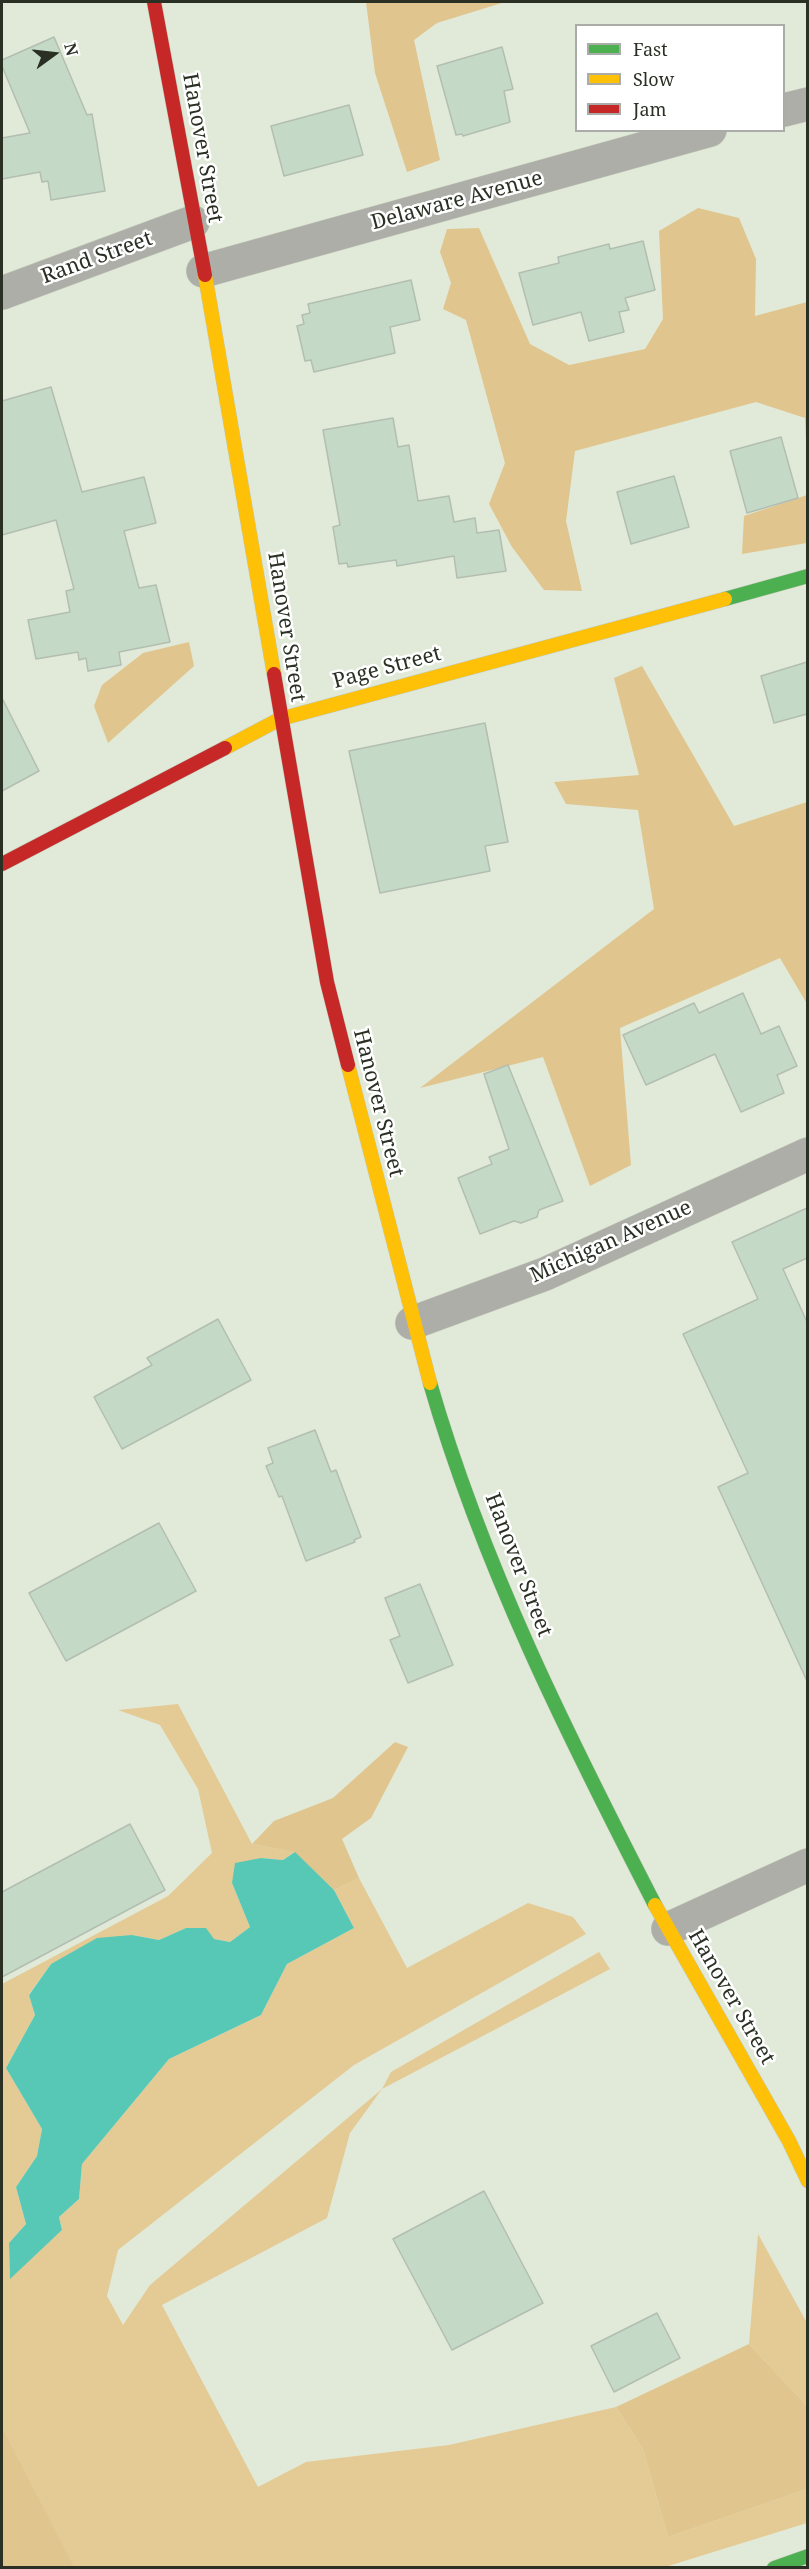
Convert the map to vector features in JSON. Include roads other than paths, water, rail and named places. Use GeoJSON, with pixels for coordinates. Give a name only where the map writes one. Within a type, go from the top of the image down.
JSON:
{"type":"FeatureCollection","features":[{"type":"Feature","properties":{"kind":"main road","name":"Hanover Street"},"geometry":{"type":"LineString","coordinates":[[154,2],[327,982],[412,1323],[432,1392],[480,1531],[535,1666],[668,1929],[807,2169]]}},
{"type":"Feature","properties":{"kind":"main road","name":"Page Street"},"geometry":{"type":"LineString","coordinates":[[2,864],[280,719],[807,576]]}},
{"type":"Feature","properties":{"kind":"main road","name":"Hanover Street"},"geometry":{"type":"LineString","coordinates":[[789,2140],[807,2181]]}},
{"type":"Feature","properties":{"kind":"main road"},"geometry":{"type":"LineString","coordinates":[[774,2568],[807,2556]]}},
{"type":"Feature","properties":{"kind":"street"},"geometry":{"type":"LineString","coordinates":[[785,110],[807,104]]}},
{"type":"Feature","properties":{"kind":"street","name":"Delaware Avenue"},"geometry":{"type":"LineString","coordinates":[[203,271],[703,132]]}},
{"type":"Feature","properties":{"kind":"street","name":"Rand Street"},"geometry":{"type":"LineString","coordinates":[[2,293],[193,222]]}},
{"type":"Feature","properties":{"kind":"street","name":"Michigan Avenue"},"geometry":{"type":"LineString","coordinates":[[412,1323],[544,1274],[807,1154]]}},
{"type":"Feature","properties":{"kind":"street"},"geometry":{"type":"LineString","coordinates":[[668,1929],[807,1864]]}},
{"type":"Feature","properties":{"kind":"water"},"geometry":{"type":"Polygon","coordinates":[[[295,1852],[334,1890],[354,1928],[287,1964],[261,2015],[169,2059],[82,2164],[79,2199],[59,2217],[62,2230],[10,2279],[9,2243],[26,2224],[16,2187],[37,2156],[42,2129],[6,2068],[35,2015],[29,1995],[51,1964],[97,1938],[132,1935],[159,1940],[186,1928],[206,1928],[214,1939],[230,1942],[250,1927],[232,1883],[235,1863],[261,1858],[283,1860],[295,1852]]]}}]}
